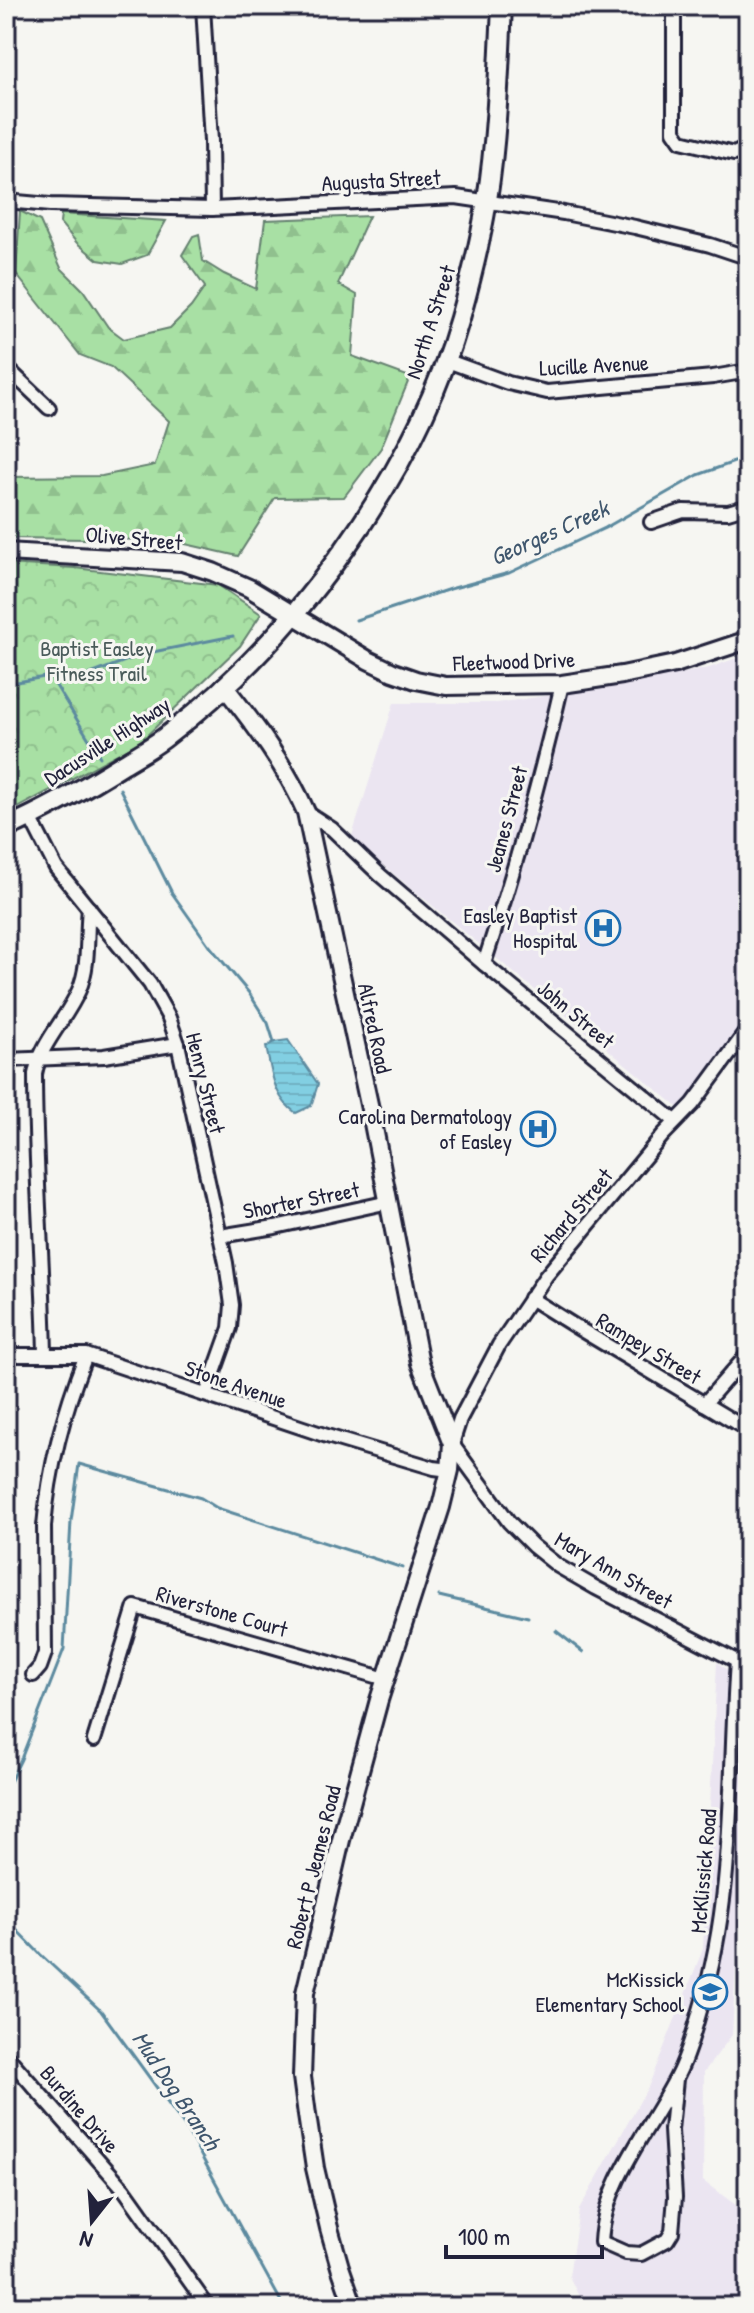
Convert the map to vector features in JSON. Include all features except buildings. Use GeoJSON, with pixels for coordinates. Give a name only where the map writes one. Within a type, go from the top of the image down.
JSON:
{"type":"FeatureCollection","features":[{"type":"Feature","properties":{"kind":"main road","name":"North A Street"},"geometry":{"type":"LineString","coordinates":[[295,614],[389,481],[413,437],[460,320],[487,200],[497,109],[502,6]]}},
{"type":"Feature","properties":{"kind":"main road","name":"Dacusville Highway"},"geometry":{"type":"LineString","coordinates":[[6,828],[100,779],[163,739],[224,686],[295,614]]}},
{"type":"Feature","properties":{"kind":"street"},"geometry":{"type":"LineString","coordinates":[[203,6],[212,209]]}},
{"type":"Feature","properties":{"kind":"street"},"geometry":{"type":"LineString","coordinates":[[674,6],[674,131],[681,141],[734,154],[748,147]]}},
{"type":"Feature","properties":{"kind":"street","name":"Augusta Street"},"geometry":{"type":"LineString","coordinates":[[6,201],[212,209],[456,197],[579,216],[710,245],[743,256],[748,262]]}},
{"type":"Feature","properties":{"kind":"street","name":"Lucille Avenue"},"geometry":{"type":"LineString","coordinates":[[445,360],[508,383],[547,392],[748,371]]}},
{"type":"Feature","properties":{"kind":"street"},"geometry":{"type":"LineString","coordinates":[[6,367],[49,408]]}},
{"type":"Feature","properties":{"kind":"street"},"geometry":{"type":"LineString","coordinates":[[651,522],[683,511],[728,512],[748,506]]}},
{"type":"Feature","properties":{"kind":"street","name":"Olive Street"},"geometry":{"type":"LineString","coordinates":[[6,552],[182,562],[249,588],[295,614]]}},
{"type":"Feature","properties":{"kind":"street","name":"Fleetwood Drive"},"geometry":{"type":"LineString","coordinates":[[295,614],[368,660],[416,680],[461,686],[562,684],[675,664],[748,640]]}},
{"type":"Feature","properties":{"kind":"street","name":"Jeanes Street"},"geometry":{"type":"LineString","coordinates":[[484,964],[518,855],[562,684]]}},
{"type":"Feature","properties":{"kind":"street","name":"Alfred Road"},"geometry":{"type":"LineString","coordinates":[[224,686],[295,786],[306,812],[420,1363],[452,1444]]}},
{"type":"Feature","properties":{"kind":"street","name":"John Street"},"geometry":{"type":"LineString","coordinates":[[306,812],[332,829],[380,875],[484,964],[675,1121]]}},
{"type":"Feature","properties":{"kind":"street","name":"Henry Street"},"geometry":{"type":"LineString","coordinates":[[30,817],[56,868],[150,984],[169,1018],[178,1044],[226,1263],[232,1318],[206,1395]]}},
{"type":"Feature","properties":{"kind":"street"},"geometry":{"type":"LineString","coordinates":[[45,1354],[37,1190],[35,1099],[38,1059],[79,990],[86,964],[89,908]]}},
{"type":"Feature","properties":{"kind":"street","name":"Richard Street"},"geometry":{"type":"LineString","coordinates":[[452,1444],[460,1419],[499,1345],[530,1298],[675,1121],[693,1104],[748,1029]]}},
{"type":"Feature","properties":{"kind":"street"},"geometry":{"type":"LineString","coordinates":[[6,1060],[104,1056],[178,1044]]}},
{"type":"Feature","properties":{"kind":"street","name":"Shorter Street"},"geometry":{"type":"LineString","coordinates":[[220,1236],[389,1202]]}},
{"type":"Feature","properties":{"kind":"street","name":"Rampey Street"},"geometry":{"type":"LineString","coordinates":[[530,1298],[748,1430]]}},
{"type":"Feature","properties":{"kind":"street"},"geometry":{"type":"LineString","coordinates":[[704,1404],[748,1354]]}},
{"type":"Feature","properties":{"kind":"street","name":"Stone Avenue"},"geometry":{"type":"LineString","coordinates":[[6,1355],[86,1355],[327,1436],[450,1470]]}},
{"type":"Feature","properties":{"kind":"street"},"geometry":{"type":"LineString","coordinates":[[33,1675],[45,1653],[45,1506],[68,1401],[86,1355]]}},
{"type":"Feature","properties":{"kind":"street","name":"Robert P Jeanes Road"},"geometry":{"type":"LineString","coordinates":[[354,2307],[329,2228],[315,2168],[302,2077],[305,1993],[341,1840],[386,1679],[441,1507],[450,1470],[452,1444]]}},
{"type":"Feature","properties":{"kind":"street","name":"Mary Ann Street"},"geometry":{"type":"LineString","coordinates":[[452,1444],[509,1522],[558,1566],[742,1664]]}},
{"type":"Feature","properties":{"kind":"street","name":"Riverstone Court"},"geometry":{"type":"LineString","coordinates":[[94,1740],[135,1607],[386,1679]]}},
{"type":"Feature","properties":{"kind":"street","name":"McKlissick Road"},"geometry":{"type":"LineString","coordinates":[[676,2079],[671,2130],[675,2197],[672,2232],[667,2240],[641,2254],[626,2253],[601,2242],[605,2214],[629,2158],[676,2079],[685,2058],[703,2003],[718,1940],[742,1664]]}},
{"type":"Feature","properties":{"kind":"street","name":"Burdine Drive"},"geometry":{"type":"LineString","coordinates":[[6,2055],[124,2189],[208,2307]]}},
{"type":"Feature","properties":{"kind":"shaded area","name":"Easley Baptist Hospital"},"geometry":{"type":"Polygon","coordinates":[[[748,654],[748,1017],[679,1108],[351,839],[394,703],[496,703],[609,687],[709,668],[748,654]]]}},
{"type":"Feature","properties":{"kind":"shaded area","name":"McKissick Elementary School"},"geometry":{"type":"Polygon","coordinates":[[[717,1662],[748,1686],[748,1751],[732,2035],[704,2072],[703,2181],[748,2214],[748,2307],[584,2307],[569,2276],[579,2210],[649,2085],[703,1949],[717,1662]]]}},
{"type":"Feature","properties":{"kind":"green space"},"geometry":{"type":"Polygon","coordinates":[[[20,211],[40,221],[61,268],[83,290],[108,327],[124,339],[170,328],[205,287],[182,255],[193,236],[199,234],[203,261],[256,289],[265,220],[369,216],[338,284],[357,295],[352,356],[410,377],[381,448],[344,497],[275,498],[238,556],[168,540],[6,538],[6,477],[102,476],[155,465],[169,421],[111,367],[80,355],[16,274],[20,211]]]}},
{"type":"Feature","properties":{"kind":"green space"},"geometry":{"type":"Polygon","coordinates":[[[61,214],[166,221],[147,255],[122,264],[98,260],[77,243],[60,223],[61,214]]]}},
{"type":"Feature","properties":{"kind":"green space","name":"Baptist Easley Fitness Trail"},"geometry":{"type":"Polygon","coordinates":[[[6,564],[75,568],[218,585],[261,614],[240,646],[140,742],[6,814],[6,564]]]}},
{"type":"Feature","properties":{"kind":"water"},"geometry":{"type":"Polygon","coordinates":[[[288,1040],[318,1084],[311,1106],[296,1113],[278,1092],[266,1047],[288,1040]]]}},
{"type":"Feature","properties":{"kind":"waterway","name":"Georges Creek"},"geometry":{"type":"LineString","coordinates":[[356,620],[509,573],[605,528],[698,475],[748,457]]}},
{"type":"Feature","properties":{"kind":"waterway","name":"Georges Creek"},"geometry":{"type":"LineString","coordinates":[[6,684],[50,676],[86,676],[143,654],[233,636]]}},
{"type":"Feature","properties":{"kind":"waterway"},"geometry":{"type":"LineString","coordinates":[[50,676],[100,757]]}},
{"type":"Feature","properties":{"kind":"waterway"},"geometry":{"type":"LineString","coordinates":[[120,789],[172,893],[208,944],[249,993],[268,1023],[274,1042]]}},
{"type":"Feature","properties":{"kind":"waterway"},"geometry":{"type":"LineString","coordinates":[[6,1790],[64,1649],[71,1521],[79,1464],[201,1498],[217,1508],[403,1568]]}},
{"type":"Feature","properties":{"kind":"waterway"},"geometry":{"type":"LineString","coordinates":[[439,1596],[528,1617]]}},
{"type":"Feature","properties":{"kind":"waterway"},"geometry":{"type":"LineString","coordinates":[[556,1631],[583,1652]]}},
{"type":"Feature","properties":{"kind":"waterway","name":"Mud Dog Branch"},"geometry":{"type":"LineString","coordinates":[[6,1919],[101,2011],[186,2128],[284,2307]]}},
{"type":"Feature","properties":{"kind":"place","name":"Easley Baptist Hospital"},"geometry":{"type":"Point","coordinates":[603,928]}},
{"type":"Feature","properties":{"kind":"place","name":"Carolina Dermatology of Easley"},"geometry":{"type":"Point","coordinates":[538,1129]}},
{"type":"Feature","properties":{"kind":"place","name":"McKissick Elementary School"},"geometry":{"type":"Point","coordinates":[710,1992]}}]}
